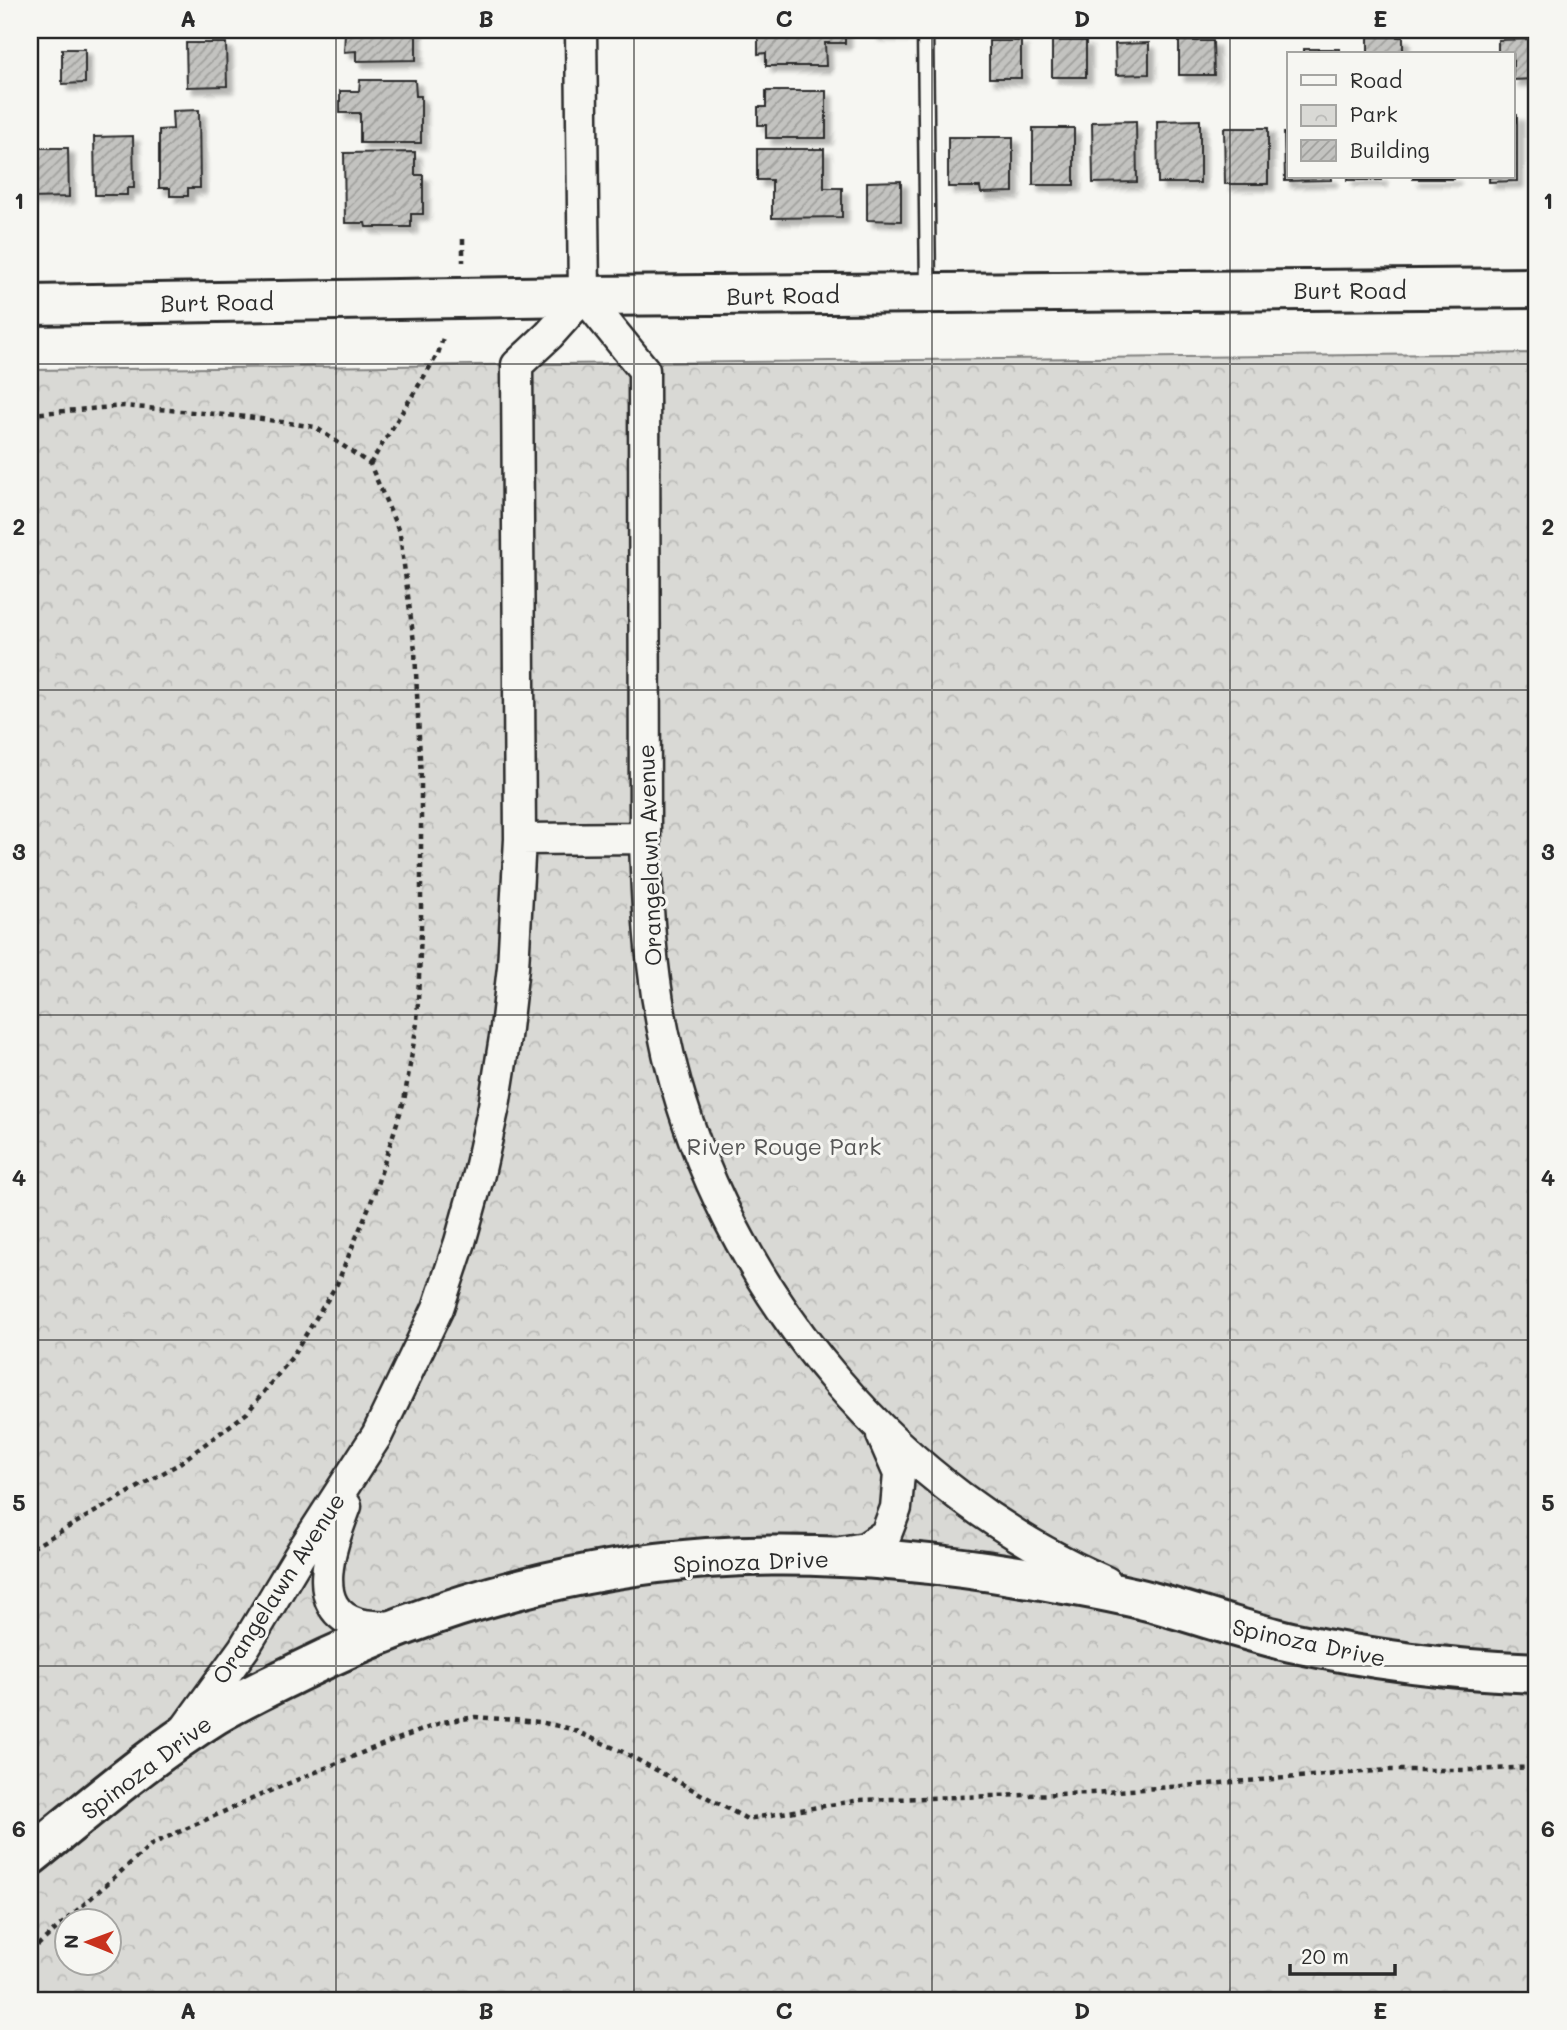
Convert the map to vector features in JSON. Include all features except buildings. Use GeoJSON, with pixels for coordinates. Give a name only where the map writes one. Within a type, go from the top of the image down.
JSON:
{"type":"FeatureCollection","features":[{"type":"Feature","properties":{"kind":"street"},"geometry":{"type":"LineString","coordinates":[[581,30],[584,296]]}},
{"type":"Feature","properties":{"kind":"street","name":"Burt Road"},"geometry":{"type":"LineString","coordinates":[[30,305],[584,296],[1537,288]]}},
{"type":"Feature","properties":{"kind":"street","name":"Orangelawn Avenue"},"geometry":{"type":"LineString","coordinates":[[398,1627],[358,1624],[341,1614],[331,1602],[326,1580],[329,1551],[346,1504],[438,1308],[479,1174],[494,1106],[513,967],[520,839],[517,365],[584,296],[644,370],[647,912],[660,1014],[676,1085],[699,1154],[721,1204],[775,1299],[807,1343],[872,1418],[932,1474],[990,1518],[1085,1573],[1151,1602]]}},
{"type":"Feature","properties":{"kind":"street"},"geometry":{"type":"LineString","coordinates":[[520,839],[645,838]]}},
{"type":"Feature","properties":{"kind":"street","name":"Orangelawn Avenue"},"geometry":{"type":"LineString","coordinates":[[817,1557],[865,1548],[886,1534],[896,1508],[899,1474],[885,1440],[872,1418]]}},
{"type":"Feature","properties":{"kind":"street","name":"Orangelawn Avenue"},"geometry":{"type":"LineString","coordinates":[[177,1739],[244,1648],[377,1435]]}},
{"type":"Feature","properties":{"kind":"street","name":"Spinoza Drive"},"geometry":{"type":"LineString","coordinates":[[30,1856],[177,1739],[218,1713],[333,1655],[398,1627],[470,1602],[536,1584],[634,1567],[708,1558],[817,1557],[898,1561],[978,1570],[1151,1602],[1255,1632],[1358,1655],[1429,1665],[1537,1673]]}},
{"type":"Feature","properties":{"kind":"lane"},"geometry":{"type":"LineString","coordinates":[[925,30],[928,293]]}},
{"type":"Feature","properties":{"kind":"path"},"geometry":{"type":"LineString","coordinates":[[370,464],[438,354],[463,267],[463,239]]}},
{"type":"Feature","properties":{"kind":"path"},"geometry":{"type":"LineString","coordinates":[[30,414],[124,406],[261,419],[315,427],[370,464],[400,534],[415,650],[421,780],[421,930],[417,1023],[404,1101],[373,1197],[337,1284],[292,1357],[247,1413],[177,1465],[30,1549]]}},
{"type":"Feature","properties":{"kind":"path"},"geometry":{"type":"LineString","coordinates":[[30,1952],[152,1844],[371,1749],[443,1722],[475,1717],[540,1722],[571,1730],[623,1752],[747,1819],[860,1800],[1092,1793],[1389,1770],[1473,1770],[1537,1766]]}},
{"type":"Feature","properties":{"kind":"green space","name":"River Rouge Park"},"geometry":{"type":"Polygon","coordinates":[[[1537,353],[1537,2000],[30,2000],[30,370],[1537,353]]]}}]}
